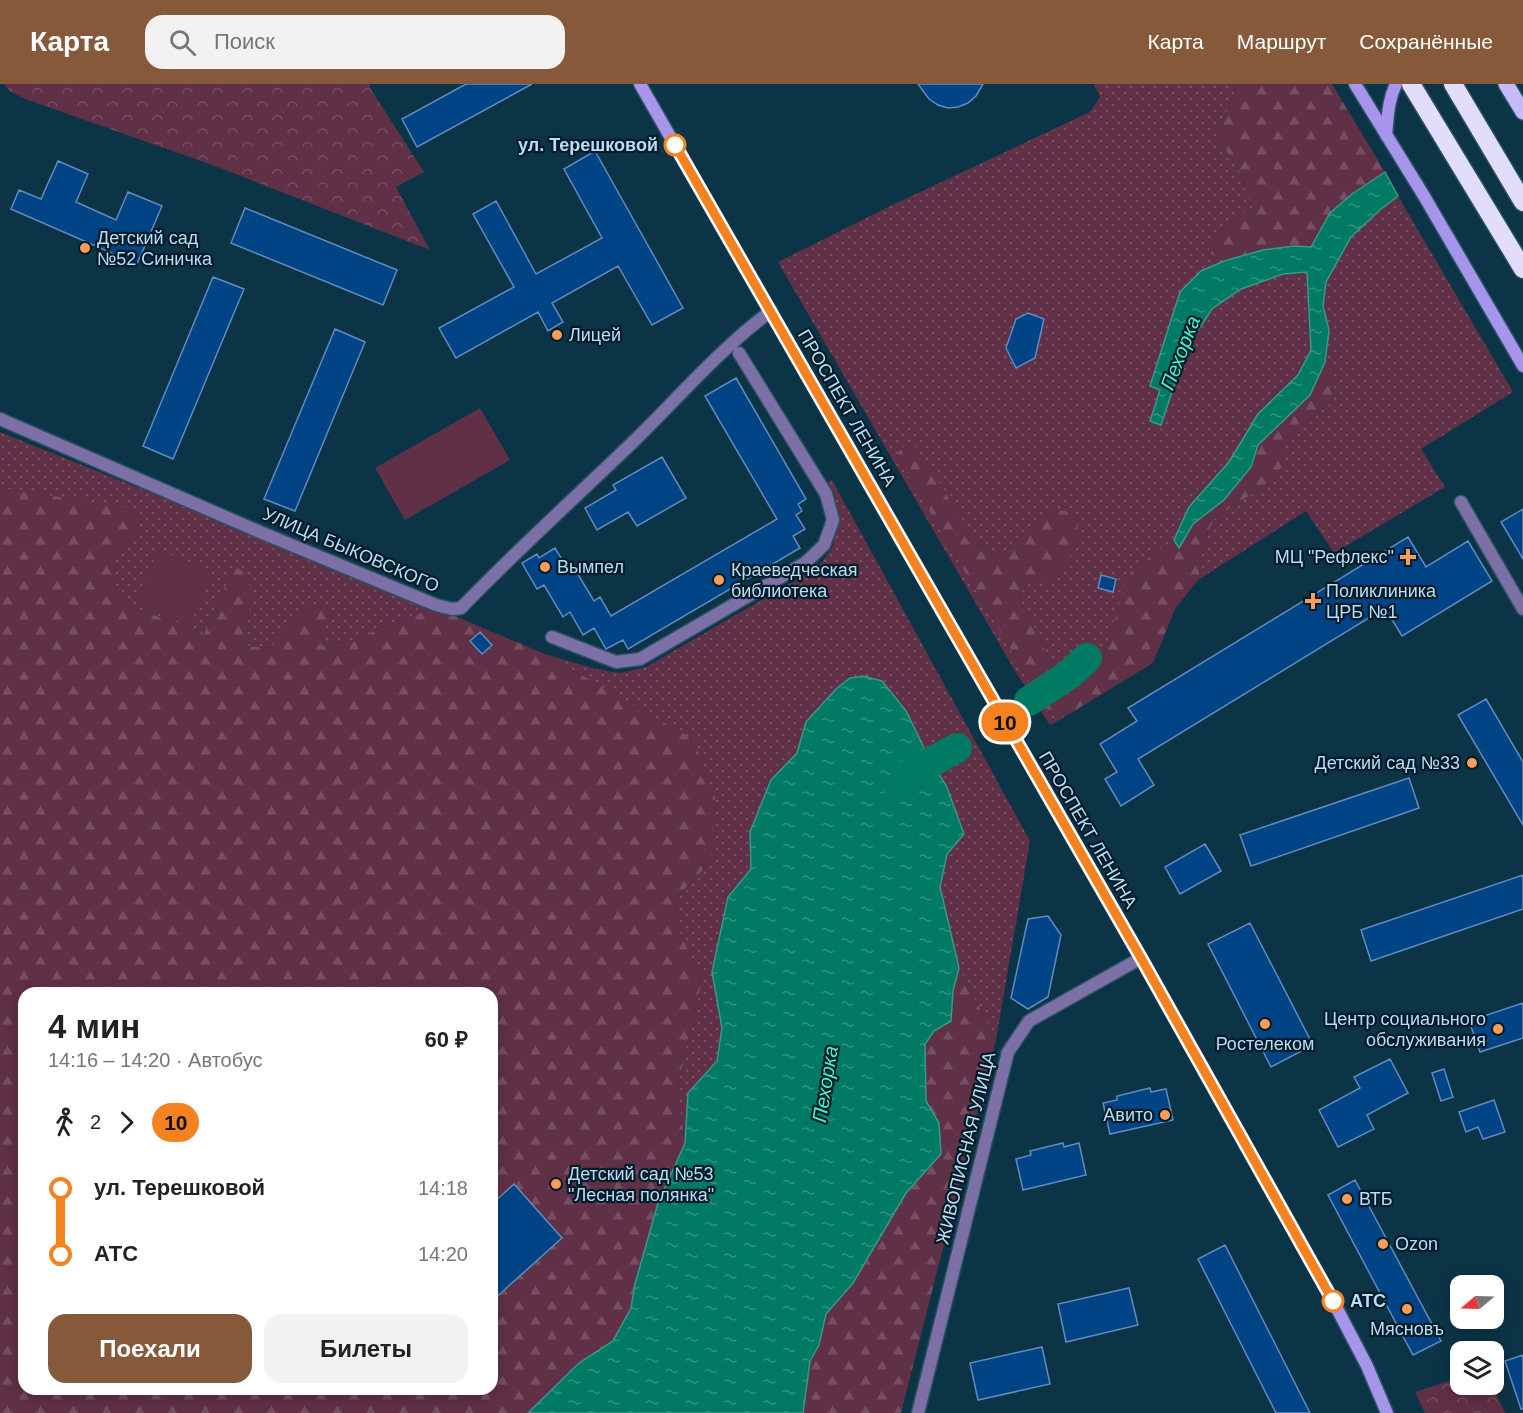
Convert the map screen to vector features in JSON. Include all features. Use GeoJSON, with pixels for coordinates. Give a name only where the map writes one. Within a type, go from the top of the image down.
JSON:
{"type":"FeatureCollection","features":[{"type":"Feature","properties":{"kind":"highway"},"geometry":{"type":"LineString","coordinates":[[1411,84],[1523,269]]}},
{"type":"Feature","properties":{"kind":"highway"},"geometry":{"type":"LineString","coordinates":[[1453,84],[1520,197]]}},
{"type":"Feature","properties":{"kind":"main road","name":"ПРОСПЕКТ ЛЕНИНА"},"geometry":{"type":"LineString","coordinates":[[640,84],[1141,958],[1333,1301],[1387,1413]]}},
{"type":"Feature","properties":{"kind":"main road"},"geometry":{"type":"LineString","coordinates":[[1355,84],[1424,196],[1523,366]]}},
{"type":"Feature","properties":{"kind":"main road"},"geometry":{"type":"LineString","coordinates":[[1386,135],[1391,95],[1396,84]]}},
{"type":"Feature","properties":{"kind":"main road"},"geometry":{"type":"LineString","coordinates":[[1507,85],[1523,112]]}},
{"type":"Feature","properties":{"kind":"street","name":"УЛИЦА БЫКОВСКОГО"},"geometry":{"type":"LineString","coordinates":[[0,419],[260,532],[436,605],[452,609],[460,608],[732,343],[771,311]]}},
{"type":"Feature","properties":{"kind":"street"},"geometry":{"type":"LineString","coordinates":[[552,637],[616,662],[640,659],[805,563],[824,545],[833,520],[826,494],[739,353]]}},
{"type":"Feature","properties":{"kind":"street"},"geometry":{"type":"LineString","coordinates":[[1461,502],[1523,609]]}},
{"type":"Feature","properties":{"kind":"street","name":"ЖИВОПИСНАЯ УЛИЦА"},"geometry":{"type":"LineString","coordinates":[[918,1413],[1008,1052],[1029,1021],[1141,958]]}},
{"type":"Feature","properties":{"kind":"green space"},"geometry":{"type":"Polygon","coordinates":[[[4,84],[370,84],[370,88],[424,172],[396,187],[430,250],[215,166],[25,99],[10,91],[4,84]]]}},
{"type":"Feature","properties":{"kind":"green space"},"geometry":{"type":"Polygon","coordinates":[[[1094,84],[1238,84],[1217,136],[1240,172],[1252,208],[1211,238],[1209,253],[1224,261],[1201,271],[1150,386],[1160,389],[1150,421],[1161,424],[1187,347],[1212,309],[1241,289],[1283,274],[1307,272],[1311,350],[1298,375],[1258,414],[1229,462],[1189,507],[1174,540],[1134,568],[1103,659],[1086,676],[1070,682],[1052,664],[1018,595],[1027,584],[1023,533],[1003,553],[990,557],[905,470],[1047,711],[1061,719],[1050,725],[1015,671],[778,262],[884,209],[1090,112],[1100,97],[1094,84]]]}},
{"type":"Feature","properties":{"kind":"green space"},"geometry":{"type":"Polygon","coordinates":[[[1238,84],[1332,84],[1385,172],[1352,194],[1330,213],[1311,247],[1278,248],[1224,261],[1209,253],[1211,238],[1252,208],[1240,172],[1217,136],[1238,84]]]}},
{"type":"Feature","properties":{"kind":"green space"},"geometry":{"type":"Polygon","coordinates":[[[1398,196],[1513,392],[1421,449],[1445,487],[1334,553],[1306,511],[1198,580],[1205,536],[1216,517],[1271,482],[1279,444],[1331,403],[1335,377],[1325,362],[1329,330],[1323,306],[1326,282],[1351,237],[1398,196]]]}},
{"type":"Feature","properties":{"kind":"green space"},"geometry":{"type":"Polygon","coordinates":[[[1325,362],[1335,377],[1331,403],[1279,444],[1285,462],[1271,482],[1216,517],[1205,536],[1198,580],[1175,609],[1153,663],[1061,719],[1047,711],[905,470],[898,452],[905,445],[916,447],[976,541],[990,557],[1003,553],[1023,533],[1055,510],[1073,512],[1081,543],[1050,581],[1027,584],[1018,595],[1052,664],[1070,682],[1086,676],[1103,659],[1125,581],[1134,568],[1174,540],[1178,547],[1193,524],[1224,500],[1251,467],[1258,445],[1310,395],[1325,362]]]}},
{"type":"Feature","properties":{"kind":"green space"},"geometry":{"type":"Polygon","coordinates":[[[480,408],[510,460],[405,520],[375,468],[480,408]]]}},
{"type":"Feature","properties":{"kind":"green space"},"geometry":{"type":"Polygon","coordinates":[[[0,432],[436,608],[389,624],[353,641],[318,646],[307,606],[271,648],[246,646],[250,597],[228,580],[204,634],[135,608],[115,584],[114,560],[139,534],[133,509],[0,488],[0,432]]]}},
{"type":"Feature","properties":{"kind":"green space"},"geometry":{"type":"Polygon","coordinates":[[[832,480],[1030,841],[996,1040],[959,968],[940,887],[947,854],[964,834],[946,785],[931,762],[906,711],[806,722],[797,753],[771,780],[750,831],[751,869],[728,897],[712,972],[722,1028],[717,1061],[688,1093],[685,1143],[677,1090],[702,980],[679,931],[675,899],[711,862],[692,739],[545,654],[596,669],[620,673],[646,667],[808,573],[822,562],[833,546],[838,519],[824,484],[832,480]]]}},
{"type":"Feature","properties":{"kind":"green space"},"geometry":{"type":"Polygon","coordinates":[[[0,488],[133,508],[139,534],[114,560],[115,584],[135,608],[204,634],[228,580],[237,568],[248,573],[250,597],[246,646],[271,648],[306,606],[325,604],[331,614],[319,646],[353,641],[389,624],[436,608],[545,654],[693,739],[715,797],[711,862],[675,899],[679,931],[702,980],[677,1090],[685,1143],[658,1203],[635,1284],[631,1308],[613,1341],[579,1363],[528,1413],[0,1413],[0,488]]]}},
{"type":"Feature","properties":{"kind":"green space"},"geometry":{"type":"Polygon","coordinates":[[[158,550],[212,571],[190,626],[136,605],[158,550]]]}},
{"type":"Feature","properties":{"kind":"green space"},"geometry":{"type":"Polygon","coordinates":[[[959,968],[996,1040],[901,1413],[803,1413],[810,1361],[819,1345],[826,1314],[853,1283],[906,1193],[941,1154],[939,1123],[926,1101],[925,1044],[934,1031],[951,1021],[953,991],[959,968]]]}},
{"type":"Feature","properties":{"kind":"green space"},"geometry":{"type":"Polygon","coordinates":[[[1450,1381],[1450,1395],[1497,1395],[1505,1413],[1425,1413],[1415,1392],[1450,1381]]]}},
{"type":"Feature","properties":{"kind":"water"},"geometry":{"type":"Polygon","coordinates":[[[1385,172],[1398,196],[1351,237],[1326,282],[1323,306],[1329,330],[1325,362],[1310,395],[1258,445],[1251,467],[1224,500],[1193,524],[1179,548],[1174,540],[1189,507],[1229,462],[1258,414],[1298,375],[1311,350],[1307,272],[1283,274],[1241,289],[1212,309],[1187,347],[1161,425],[1150,421],[1160,390],[1150,386],[1180,292],[1201,271],[1224,261],[1263,250],[1294,246],[1311,247],[1330,213],[1352,194],[1385,172]]]}},
{"type":"Feature","properties":{"kind":"water"},"geometry":{"type":"Polygon","coordinates":[[[863,676],[882,681],[906,711],[931,762],[946,785],[964,834],[947,854],[940,887],[959,968],[953,991],[951,1021],[934,1031],[925,1044],[926,1101],[939,1123],[941,1154],[906,1193],[853,1283],[826,1314],[819,1345],[810,1361],[803,1413],[528,1413],[579,1363],[613,1341],[631,1308],[635,1284],[658,1203],[685,1143],[688,1093],[717,1061],[722,1028],[712,972],[728,897],[751,869],[750,832],[771,780],[797,753],[806,722],[836,689],[850,678],[863,676]]]}},
{"type":"Feature","properties":{"kind":"building"},"geometry":{"type":"Polygon","coordinates":[[[466,84],[532,84],[417,147],[402,119],[466,84]]]}},
{"type":"Feature","properties":{"kind":"building"},"geometry":{"type":"Polygon","coordinates":[[[918,84],[983,84],[976,96],[968,103],[948,108],[929,99],[918,84]]]}},
{"type":"Feature","properties":{"kind":"building"},"geometry":{"type":"Polygon","coordinates":[[[595,151],[683,308],[652,325],[618,266],[552,303],[563,322],[548,331],[538,312],[456,358],[439,328],[514,287],[473,214],[496,201],[536,274],[602,238],[564,169],[595,151]]]}},
{"type":"Feature","properties":{"kind":"building"},"geometry":{"type":"Polygon","coordinates":[[[58,161],[88,174],[76,202],[116,220],[128,192],[162,206],[137,264],[11,209],[19,190],[41,199],[58,161]]]}},
{"type":"Feature","properties":{"kind":"building"},"geometry":{"type":"Polygon","coordinates":[[[245,208],[397,270],[383,305],[231,243],[245,208]]]}},
{"type":"Feature","properties":{"kind":"building"},"geometry":{"type":"Polygon","coordinates":[[[213,277],[244,289],[173,459],[143,446],[213,277]]]}},
{"type":"Feature","properties":{"kind":"building"},"geometry":{"type":"Polygon","coordinates":[[[1028,313],[1044,319],[1035,358],[1016,368],[1006,348],[1016,319],[1028,313]]]}},
{"type":"Feature","properties":{"kind":"building"},"geometry":{"type":"Polygon","coordinates":[[[335,329],[365,342],[295,511],[264,499],[335,329]]]}},
{"type":"Feature","properties":{"kind":"building"},"geometry":{"type":"Polygon","coordinates":[[[736,378],[806,499],[798,504],[802,511],[796,515],[805,529],[793,536],[800,548],[628,649],[623,640],[606,649],[594,628],[583,635],[570,612],[563,617],[544,585],[537,589],[522,563],[537,554],[539,558],[555,548],[571,574],[576,571],[594,601],[600,597],[611,616],[777,519],[705,396],[736,378]]]}},
{"type":"Feature","properties":{"kind":"building"},"geometry":{"type":"Polygon","coordinates":[[[662,457],[686,498],[637,526],[628,512],[597,530],[585,508],[616,490],[613,485],[662,457]]]}},
{"type":"Feature","properties":{"kind":"building"},"geometry":{"type":"Polygon","coordinates":[[[1523,509],[1523,559],[1501,522],[1523,509]]]}},
{"type":"Feature","properties":{"kind":"building"},"geometry":{"type":"Polygon","coordinates":[[[1408,537],[1426,567],[1468,541],[1492,581],[1402,636],[1385,608],[1138,759],[1154,785],[1121,806],[1105,779],[1117,772],[1100,744],[1137,721],[1128,708],[1408,537]]]}},
{"type":"Feature","properties":{"kind":"building"},"geometry":{"type":"Polygon","coordinates":[[[1101,575],[1116,579],[1113,592],[1098,588],[1101,575]]]}},
{"type":"Feature","properties":{"kind":"building"},"geometry":{"type":"Polygon","coordinates":[[[480,632],[492,645],[482,654],[470,641],[480,632]]]}},
{"type":"Feature","properties":{"kind":"building"},"geometry":{"type":"Polygon","coordinates":[[[1486,699],[1523,762],[1523,825],[1458,715],[1486,699]]]}},
{"type":"Feature","properties":{"kind":"building"},"geometry":{"type":"Polygon","coordinates":[[[1409,778],[1419,808],[1251,866],[1240,835],[1409,778]]]}},
{"type":"Feature","properties":{"kind":"building"},"geometry":{"type":"Polygon","coordinates":[[[1205,844],[1221,871],[1180,894],[1165,867],[1205,844]]]}},
{"type":"Feature","properties":{"kind":"building"},"geometry":{"type":"Polygon","coordinates":[[[1523,875],[1523,909],[1371,961],[1361,930],[1523,875]]]}},
{"type":"Feature","properties":{"kind":"building"},"geometry":{"type":"Polygon","coordinates":[[[1048,916],[1061,935],[1048,997],[1028,1009],[1011,998],[1028,919],[1048,916]]]}},
{"type":"Feature","properties":{"kind":"building"},"geometry":{"type":"Polygon","coordinates":[[[1250,923],[1313,1045],[1271,1067],[1208,944],[1250,923]]]}},
{"type":"Feature","properties":{"kind":"building","name":"Центр социального обслуживания"},"geometry":{"type":"Polygon","coordinates":[[[1523,1003],[1523,1038],[1480,1052],[1469,1021],[1523,1003]]]}},
{"type":"Feature","properties":{"kind":"building"},"geometry":{"type":"Polygon","coordinates":[[[1390,1059],[1408,1093],[1367,1115],[1374,1129],[1338,1147],[1319,1110],[1360,1088],[1354,1077],[1390,1059]]]}},
{"type":"Feature","properties":{"kind":"building"},"geometry":{"type":"Polygon","coordinates":[[[1444,1069],[1453,1097],[1441,1101],[1432,1073],[1444,1069]]]}},
{"type":"Feature","properties":{"kind":"building"},"geometry":{"type":"Polygon","coordinates":[[[1150,1088],[1151,1092],[1166,1089],[1173,1120],[1110,1134],[1103,1103],[1117,1100],[1117,1096],[1150,1088]]]}},
{"type":"Feature","properties":{"kind":"building"},"geometry":{"type":"Polygon","coordinates":[[[1494,1100],[1505,1132],[1483,1139],[1478,1127],[1466,1132],[1459,1112],[1494,1100]]]}},
{"type":"Feature","properties":{"kind":"building"},"geometry":{"type":"Polygon","coordinates":[[[1063,1143],[1064,1147],[1079,1143],[1086,1175],[1023,1190],[1016,1159],[1031,1155],[1030,1151],[1063,1143]]]}},
{"type":"Feature","properties":{"kind":"building"},"geometry":{"type":"Polygon","coordinates":[[[1355,1180],[1441,1341],[1413,1355],[1328,1195],[1355,1180]]]}},
{"type":"Feature","properties":{"kind":"building"},"geometry":{"type":"Polygon","coordinates":[[[514,1184],[562,1238],[498,1296],[498,1199],[514,1184]]]}},
{"type":"Feature","properties":{"kind":"building"},"geometry":{"type":"Polygon","coordinates":[[[1225,1245],[1310,1413],[1276,1413],[1198,1259],[1225,1245]]]}},
{"type":"Feature","properties":{"kind":"building"},"geometry":{"type":"Polygon","coordinates":[[[1129,1288],[1138,1325],[1066,1342],[1058,1304],[1129,1288]]]}},
{"type":"Feature","properties":{"kind":"building"},"geometry":{"type":"Polygon","coordinates":[[[1042,1347],[1050,1384],[978,1400],[970,1363],[1042,1347]]]}},
{"type":"Feature","properties":{"kind":"building"},"geometry":{"type":"Polygon","coordinates":[[[1523,1355],[1523,1409],[1521,1409],[1505,1361],[1523,1355]]]}},
{"type":"Feature","properties":{"kind":"waterway","name":"Пехорка"},"geometry":{"type":"LineString","coordinates":[[1029,701],[1071,673],[1087,658]]}},
{"type":"Feature","properties":{"kind":"waterway","name":"Пехорка"},"geometry":{"type":"LineString","coordinates":[[899,787],[909,774],[957,748]]}},
{"type":"Feature","properties":{"kind":"bus line","name":"10"},"geometry":{"type":"LineString","coordinates":[[675,145],[1141,958],[1333,1301]]}},
{"type":"Feature","properties":{"kind":"place","name":"ул. Терешковой"},"geometry":{"type":"Point","coordinates":[675,145]}},
{"type":"Feature","properties":{"kind":"place","name":"Детский сад №52 Синичка"},"geometry":{"type":"Point","coordinates":[85,248]}},
{"type":"Feature","properties":{"kind":"place","name":"Лицей"},"geometry":{"type":"Point","coordinates":[557,335]}},
{"type":"Feature","properties":{"kind":"place","name":"МЦ \"Рефлекс\""},"geometry":{"type":"Point","coordinates":[1408,557]}},
{"type":"Feature","properties":{"kind":"place","name":"Вымпел"},"geometry":{"type":"Point","coordinates":[545,567]}},
{"type":"Feature","properties":{"kind":"place","name":"Краеведческая библиотека"},"geometry":{"type":"Point","coordinates":[719,580]}},
{"type":"Feature","properties":{"kind":"place","name":"Поликлиника ЦРБ №1"},"geometry":{"type":"Point","coordinates":[1313,601]}},
{"type":"Feature","properties":{"kind":"place","name":"Детский сад №33"},"geometry":{"type":"Point","coordinates":[1472,763]}},
{"type":"Feature","properties":{"kind":"place","name":"Ростелеком"},"geometry":{"type":"Point","coordinates":[1265,1024]}},
{"type":"Feature","properties":{"kind":"place","name":"Центр социального обслуживания"},"geometry":{"type":"Point","coordinates":[1498,1029]}},
{"type":"Feature","properties":{"kind":"place","name":"Авито"},"geometry":{"type":"Point","coordinates":[1165,1115]}},
{"type":"Feature","properties":{"kind":"place","name":"Детский сад №53 \"Лесная полянка\""},"geometry":{"type":"Point","coordinates":[556,1184]}},
{"type":"Feature","properties":{"kind":"place","name":"ВТБ"},"geometry":{"type":"Point","coordinates":[1347,1199]}},
{"type":"Feature","properties":{"kind":"place","name":"Ozon"},"geometry":{"type":"Point","coordinates":[1383,1244]}},
{"type":"Feature","properties":{"kind":"place","name":"АТС"},"geometry":{"type":"Point","coordinates":[1333,1301]}},
{"type":"Feature","properties":{"kind":"place","name":"Мясновъ"},"geometry":{"type":"Point","coordinates":[1407,1309]}}]}
